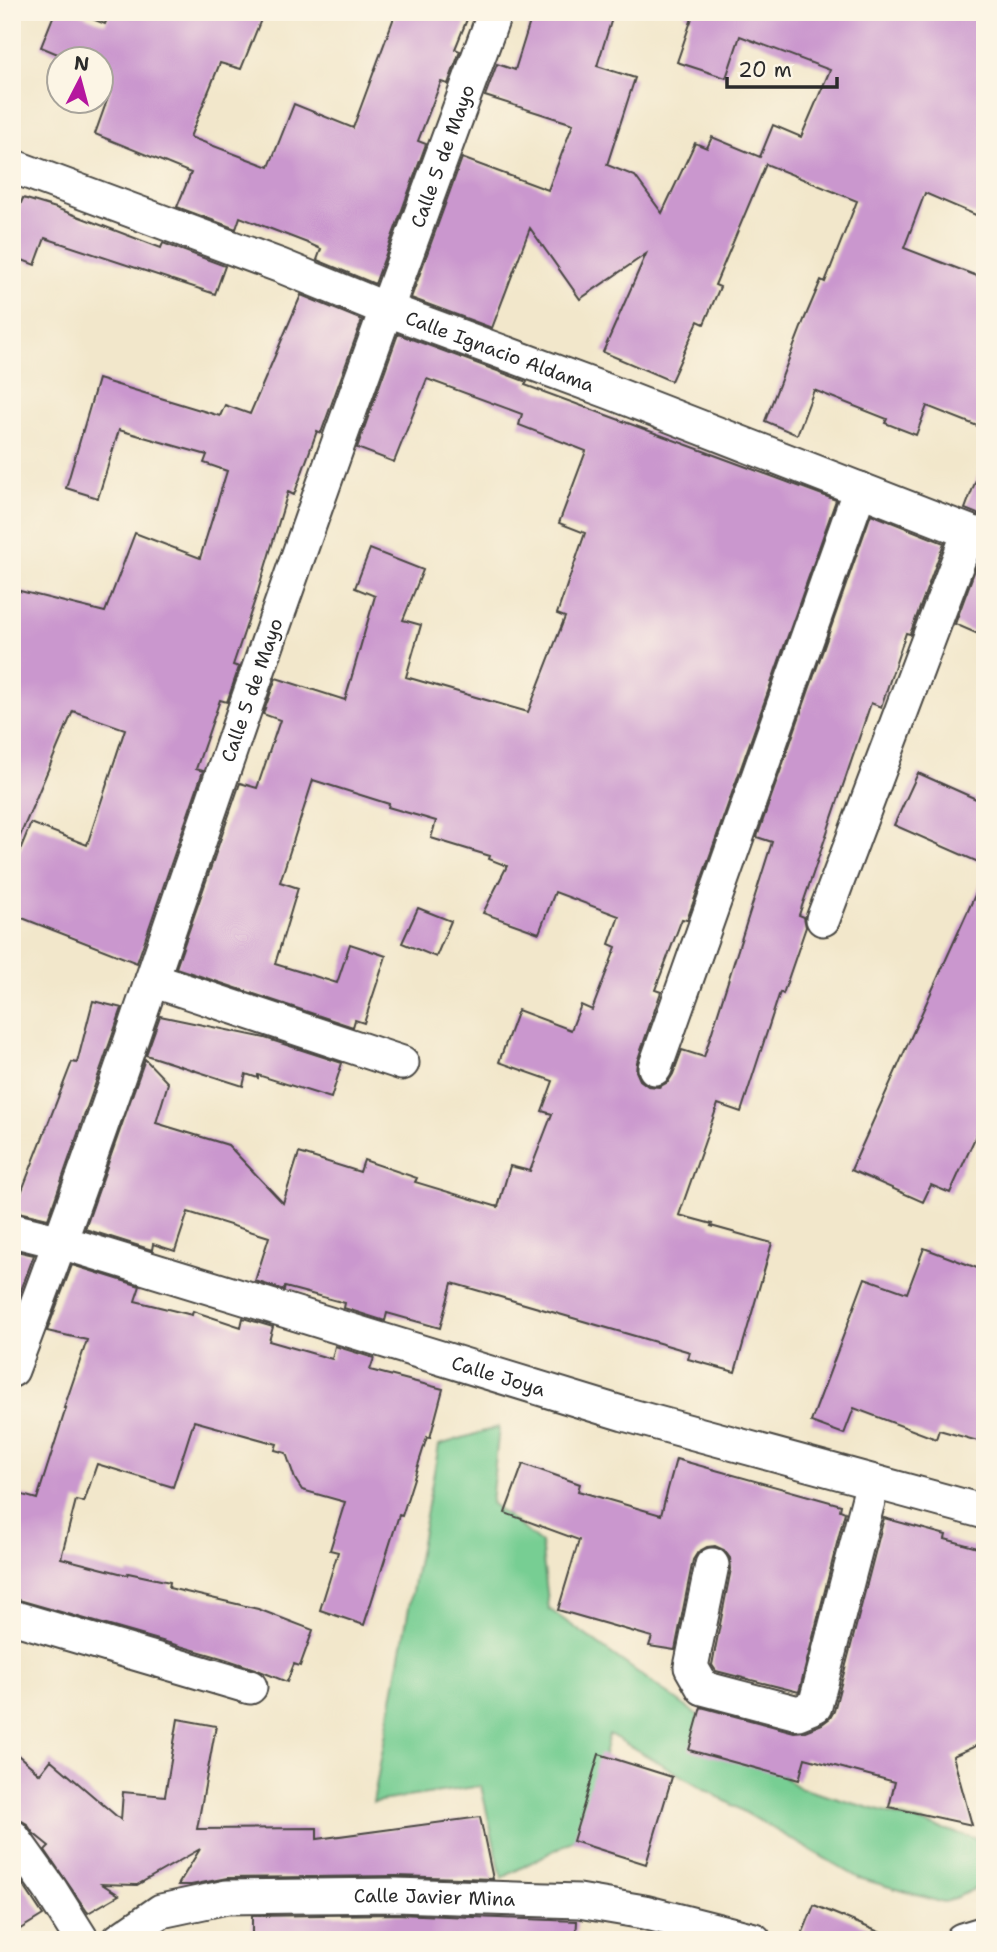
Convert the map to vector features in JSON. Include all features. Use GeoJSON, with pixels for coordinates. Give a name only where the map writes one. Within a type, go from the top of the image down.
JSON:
{"type":"FeatureCollection","features":[{"type":"Feature","properties":{"kind":"street","name":"Calle 5 de Mayo"},"geometry":{"type":"LineString","coordinates":[[12,1370],[61,1242],[386,309],[495,12]]}},
{"type":"Feature","properties":{"kind":"street","name":"Calle Ignacio Aldama"},"geometry":{"type":"LineString","coordinates":[[12,166],[281,266],[386,309],[610,392],[977,535]]}},
{"type":"Feature","properties":{"kind":"street"},"geometry":{"type":"LineString","coordinates":[[655,1068],[860,489]]}},
{"type":"Feature","properties":{"kind":"street"},"geometry":{"type":"LineString","coordinates":[[823,919],[977,535]]}},
{"type":"Feature","properties":{"kind":"street"},"geometry":{"type":"LineString","coordinates":[[152,980],[402,1063]]}},
{"type":"Feature","properties":{"kind":"street","name":"Calle Joya"},"geometry":{"type":"LineString","coordinates":[[12,1230],[61,1242],[624,1414],[985,1513]]}},
{"type":"Feature","properties":{"kind":"street"},"geometry":{"type":"LineString","coordinates":[[712,1565],[691,1667],[703,1689],[797,1713],[815,1706],[873,1482]]}},
{"type":"Feature","properties":{"kind":"street"},"geometry":{"type":"LineString","coordinates":[[12,1617],[250,1687]]}},
{"type":"Feature","properties":{"kind":"street"},"geometry":{"type":"LineString","coordinates":[[12,1836],[82,1940]]}},
{"type":"Feature","properties":{"kind":"street","name":"Calle Javier Mina"},"geometry":{"type":"LineString","coordinates":[[119,1940],[161,1911],[227,1897],[395,1895],[579,1901],[644,1912],[754,1940]]}},
{"type":"Feature","properties":{"kind":"street"},"geometry":{"type":"LineString","coordinates":[[962,1940],[985,1933]]}},
{"type":"Feature","properties":{"kind":"green space"},"geometry":{"type":"Polygon","coordinates":[[[499,1427],[491,1503],[541,1543],[549,1609],[800,1788],[985,1841],[985,1884],[944,1903],[859,1878],[609,1734],[585,1834],[502,1878],[481,1786],[373,1802],[439,1445],[499,1427]]]}},
{"type":"Feature","properties":{"kind":"building"},"geometry":{"type":"Polygon","coordinates":[[[55,12],[75,12],[105,24],[110,12],[264,12],[241,69],[220,63],[190,137],[269,167],[294,104],[353,128],[396,12],[470,12],[455,49],[460,51],[448,84],[441,82],[418,141],[426,144],[375,284],[317,260],[321,249],[310,244],[240,217],[236,229],[177,207],[191,173],[95,134],[101,116],[116,116],[116,46],[46,46],[46,49],[41,47],[55,12]]]}},
{"type":"Feature","properties":{"kind":"building"},"geometry":{"type":"Polygon","coordinates":[[[533,12],[614,12],[597,66],[635,78],[607,165],[635,176],[662,213],[695,143],[707,148],[712,137],[760,157],[773,125],[801,137],[830,70],[740,36],[726,78],[677,62],[692,18],[685,15],[685,12],[985,12],[985,219],[925,193],[904,248],[985,279],[985,429],[927,406],[916,435],[885,423],[887,419],[814,390],[797,435],[765,421],[804,320],[821,280],[825,282],[857,201],[766,164],[715,285],[720,287],[704,324],[698,321],[671,381],[603,352],[646,254],[580,299],[530,228],[492,328],[411,298],[462,158],[548,190],[573,124],[485,96],[497,64],[515,70],[533,12]]]}},
{"type":"Feature","properties":{"kind":"building"},"geometry":{"type":"Polygon","coordinates":[[[23,198],[161,248],[163,243],[225,266],[215,294],[45,238],[35,265],[12,256],[12,225],[23,198]]]}},
{"type":"Feature","properties":{"kind":"building"},"geometry":{"type":"Polygon","coordinates":[[[301,295],[362,320],[321,433],[317,431],[294,495],[288,492],[233,665],[239,667],[227,702],[220,700],[196,769],[203,771],[137,963],[12,914],[12,870],[31,823],[87,845],[125,729],[73,711],[12,855],[12,589],[105,612],[135,533],[200,558],[227,471],[204,463],[207,455],[119,430],[98,498],[66,488],[98,379],[220,416],[225,405],[250,414],[301,295]]]}},
{"type":"Feature","properties":{"kind":"building"},"geometry":{"type":"Polygon","coordinates":[[[398,334],[527,382],[525,385],[836,500],[687,920],[682,919],[655,990],[661,992],[636,1071],[640,1080],[648,1086],[659,1087],[668,1082],[682,1050],[704,1057],[772,842],[757,837],[871,514],[944,543],[910,634],[906,633],[881,707],[871,703],[799,915],[804,917],[806,927],[783,994],[780,992],[741,1112],[718,1104],[679,1215],[772,1243],[735,1372],[688,1359],[690,1352],[452,1283],[440,1328],[387,1313],[385,1321],[344,1308],[345,1303],[255,1281],[269,1237],[188,1212],[175,1251],[153,1244],[152,1250],[85,1229],[145,1059],[168,1083],[156,1123],[228,1145],[283,1203],[299,1153],[360,1172],[364,1160],[417,1178],[415,1182],[498,1207],[510,1166],[530,1171],[552,1114],[542,1111],[553,1081],[499,1062],[518,1010],[571,1030],[581,1005],[592,1010],[616,947],[609,944],[619,916],[555,892],[539,933],[483,913],[507,866],[489,859],[490,856],[431,838],[436,821],[313,780],[280,882],[298,888],[275,964],[337,983],[350,944],[386,956],[364,1023],[355,1020],[353,1027],[176,968],[240,783],[257,788],[280,720],[263,714],[276,678],[345,700],[375,596],[355,588],[370,549],[423,570],[403,620],[421,625],[406,677],[528,712],[565,617],[557,614],[585,533],[559,523],[586,451],[519,425],[522,414],[427,379],[394,462],[357,448],[398,334]]]}},
{"type":"Feature","properties":{"kind":"building"},"geometry":{"type":"Polygon","coordinates":[[[982,464],[985,464],[985,517],[965,509],[982,464]]]}},
{"type":"Feature","properties":{"kind":"building"},"geometry":{"type":"Polygon","coordinates":[[[980,556],[985,557],[985,637],[955,624],[980,556]]]}},
{"type":"Feature","properties":{"kind":"building"},"geometry":{"type":"Polygon","coordinates":[[[918,773],[985,803],[985,865],[894,825],[918,773]]]}},
{"type":"Feature","properties":{"kind":"building"},"geometry":{"type":"Polygon","coordinates":[[[985,873],[985,1116],[950,1193],[931,1185],[923,1202],[851,1170],[985,873]]]}},
{"type":"Feature","properties":{"kind":"building"},"geometry":{"type":"Polygon","coordinates":[[[418,908],[451,921],[436,957],[402,943],[418,908]]]}},
{"type":"Feature","properties":{"kind":"building"},"geometry":{"type":"Polygon","coordinates":[[[93,1001],[122,1008],[48,1219],[14,1211],[72,1062],[77,1063],[93,1001]]]}},
{"type":"Feature","properties":{"kind":"building"},"geometry":{"type":"Polygon","coordinates":[[[160,1016],[265,1038],[342,1063],[331,1098],[258,1075],[258,1078],[246,1074],[243,1086],[146,1055],[160,1016]]]}},
{"type":"Feature","properties":{"kind":"building"},"geometry":{"type":"Polygon","coordinates":[[[924,1248],[985,1271],[985,1443],[939,1430],[936,1439],[854,1408],[844,1434],[811,1422],[865,1278],[907,1293],[924,1248]]]}},
{"type":"Feature","properties":{"kind":"building"},"geometry":{"type":"Polygon","coordinates":[[[12,1250],[34,1255],[12,1315],[12,1250]]]}},
{"type":"Feature","properties":{"kind":"building"},"geometry":{"type":"Polygon","coordinates":[[[72,1265],[140,1286],[135,1301],[192,1315],[193,1311],[241,1327],[243,1318],[273,1327],[269,1341],[332,1359],[335,1346],[374,1358],[370,1370],[443,1389],[430,1438],[427,1437],[402,1516],[399,1515],[364,1625],[320,1610],[338,1552],[330,1550],[345,1502],[302,1490],[286,1453],[275,1450],[277,1444],[194,1421],[173,1487],[97,1464],[84,1502],[76,1500],[61,1558],[127,1575],[128,1573],[170,1582],[169,1588],[258,1609],[313,1630],[300,1666],[294,1664],[287,1682],[225,1659],[12,1598],[12,1492],[37,1499],[87,1340],[47,1331],[72,1265]]]}},
{"type":"Feature","properties":{"kind":"building"},"geometry":{"type":"Polygon","coordinates":[[[676,1459],[841,1505],[840,1510],[845,1512],[799,1692],[716,1671],[712,1665],[731,1569],[730,1558],[724,1550],[715,1546],[707,1547],[698,1552],[693,1560],[675,1650],[649,1646],[652,1637],[558,1610],[579,1540],[505,1513],[523,1464],[580,1484],[578,1491],[661,1515],[676,1459]]]}},
{"type":"Feature","properties":{"kind":"building"},"geometry":{"type":"Polygon","coordinates":[[[884,1518],[946,1535],[945,1539],[985,1550],[985,1742],[953,1756],[972,1825],[889,1807],[895,1782],[805,1758],[799,1780],[689,1750],[701,1707],[794,1732],[805,1731],[830,1718],[884,1518]]]}},
{"type":"Feature","properties":{"kind":"building"},"geometry":{"type":"Polygon","coordinates":[[[178,1719],[216,1726],[197,1829],[317,1828],[317,1839],[480,1817],[493,1879],[396,1876],[227,1878],[178,1885],[200,1849],[137,1885],[102,1884],[119,1895],[88,1913],[45,1850],[49,1846],[33,1833],[27,1824],[12,1815],[12,1750],[40,1774],[51,1760],[121,1820],[123,1792],[165,1796],[178,1719]]]}},
{"type":"Feature","properties":{"kind":"building"},"geometry":{"type":"Polygon","coordinates":[[[599,1754],[672,1777],[646,1864],[573,1841],[599,1754]]]}},
{"type":"Feature","properties":{"kind":"building"},"geometry":{"type":"Polygon","coordinates":[[[18,1877],[43,1915],[12,1934],[12,1883],[18,1877]]]}},
{"type":"Feature","properties":{"kind":"building"},"geometry":{"type":"Polygon","coordinates":[[[814,1905],[896,1940],[821,1940],[801,1937],[814,1905]]]}},
{"type":"Feature","properties":{"kind":"building"},"geometry":{"type":"Polygon","coordinates":[[[395,1914],[577,1921],[576,1940],[252,1940],[252,1916],[395,1914]]]}}]}
